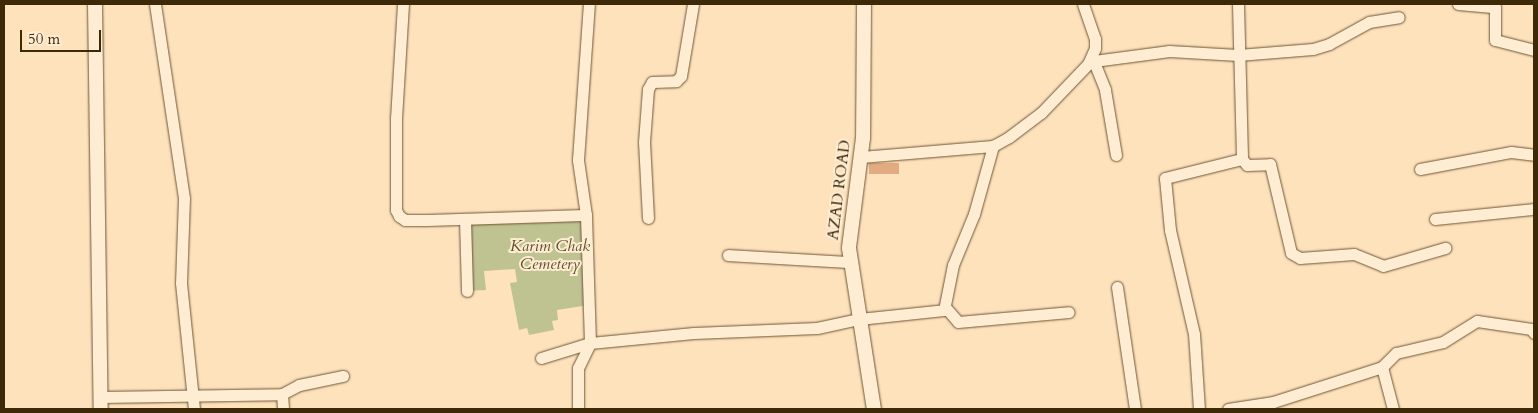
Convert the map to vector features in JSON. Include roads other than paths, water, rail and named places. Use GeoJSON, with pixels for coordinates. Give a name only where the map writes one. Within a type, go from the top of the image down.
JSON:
{"type":"FeatureCollection","features":[{"type":"Feature","properties":{"kind":"street"},"geometry":{"type":"LineString","coordinates":[[95,4],[101,403],[194,396],[282,394],[299,385],[343,376]]}},
{"type":"Feature","properties":{"kind":"street"},"geometry":{"type":"LineString","coordinates":[[155,4],[184,198],[181,283],[194,409]]}},
{"type":"Feature","properties":{"kind":"street"},"geometry":{"type":"LineString","coordinates":[[402,4],[396,118],[396,210],[405,220],[465,220],[586,215]]}},
{"type":"Feature","properties":{"kind":"street"},"geometry":{"type":"LineString","coordinates":[[578,409],[578,368],[590,343],[586,215],[578,160],[589,4]]}},
{"type":"Feature","properties":{"kind":"street"},"geometry":{"type":"LineString","coordinates":[[648,218],[644,142],[649,85],[652,82],[676,81],[681,76],[694,4]]}},
{"type":"Feature","properties":{"kind":"street","name":"AZAD ROAD"},"geometry":{"type":"LineString","coordinates":[[867,4],[861,157],[849,248],[874,409]]}},
{"type":"Feature","properties":{"kind":"street"},"geometry":{"type":"LineString","coordinates":[[1083,4],[1095,39],[1093,59],[1105,90],[1116,154]]}},
{"type":"Feature","properties":{"kind":"street"},"geometry":{"type":"LineString","coordinates":[[1238,4],[1242,159],[1247,165],[1270,164],[1290,248],[1296,257],[1354,254],[1383,266],[1445,248]]}},
{"type":"Feature","properties":{"kind":"street"},"geometry":{"type":"LineString","coordinates":[[1458,4],[1495,7],[1495,40],[1534,50]]}},
{"type":"Feature","properties":{"kind":"street"},"geometry":{"type":"LineString","coordinates":[[861,157],[993,146],[1041,113],[1093,59],[1169,51],[1238,55],[1321,48],[1361,25],[1399,18]]}},
{"type":"Feature","properties":{"kind":"street"},"geometry":{"type":"LineString","coordinates":[[993,146],[974,214],[953,265],[946,308],[958,322],[1069,312]]}},
{"type":"Feature","properties":{"kind":"street"},"geometry":{"type":"LineString","coordinates":[[1420,169],[1511,152],[1534,155]]}},
{"type":"Feature","properties":{"kind":"street"},"geometry":{"type":"LineString","coordinates":[[1199,409],[1194,334],[1170,230],[1165,178],[1242,159]]}},
{"type":"Feature","properties":{"kind":"street"},"geometry":{"type":"LineString","coordinates":[[1435,219],[1534,209]]}},
{"type":"Feature","properties":{"kind":"street"},"geometry":{"type":"LineString","coordinates":[[465,220],[468,291]]}},
{"type":"Feature","properties":{"kind":"street"},"geometry":{"type":"LineString","coordinates":[[728,254],[851,262]]}},
{"type":"Feature","properties":{"kind":"street"},"geometry":{"type":"LineString","coordinates":[[1118,287],[1135,409]]}},
{"type":"Feature","properties":{"kind":"street"},"geometry":{"type":"LineString","coordinates":[[541,358],[590,343],[694,333],[817,328],[859,319],[938,312],[946,308]]}},
{"type":"Feature","properties":{"kind":"street"},"geometry":{"type":"LineString","coordinates":[[1228,409],[1273,402],[1382,367],[1396,353],[1444,342],[1471,323],[1477,321],[1531,329],[1534,333]]}},
{"type":"Feature","properties":{"kind":"street"},"geometry":{"type":"LineString","coordinates":[[1382,367],[1393,409]]}},
{"type":"Feature","properties":{"kind":"street"},"geometry":{"type":"LineString","coordinates":[[282,394],[283,409]]}},
{"type":"Feature","properties":{"kind":"park label","name":"Karim Chak Cemetery"},"geometry":{"type":"Point","coordinates":[550,255]}}]}
